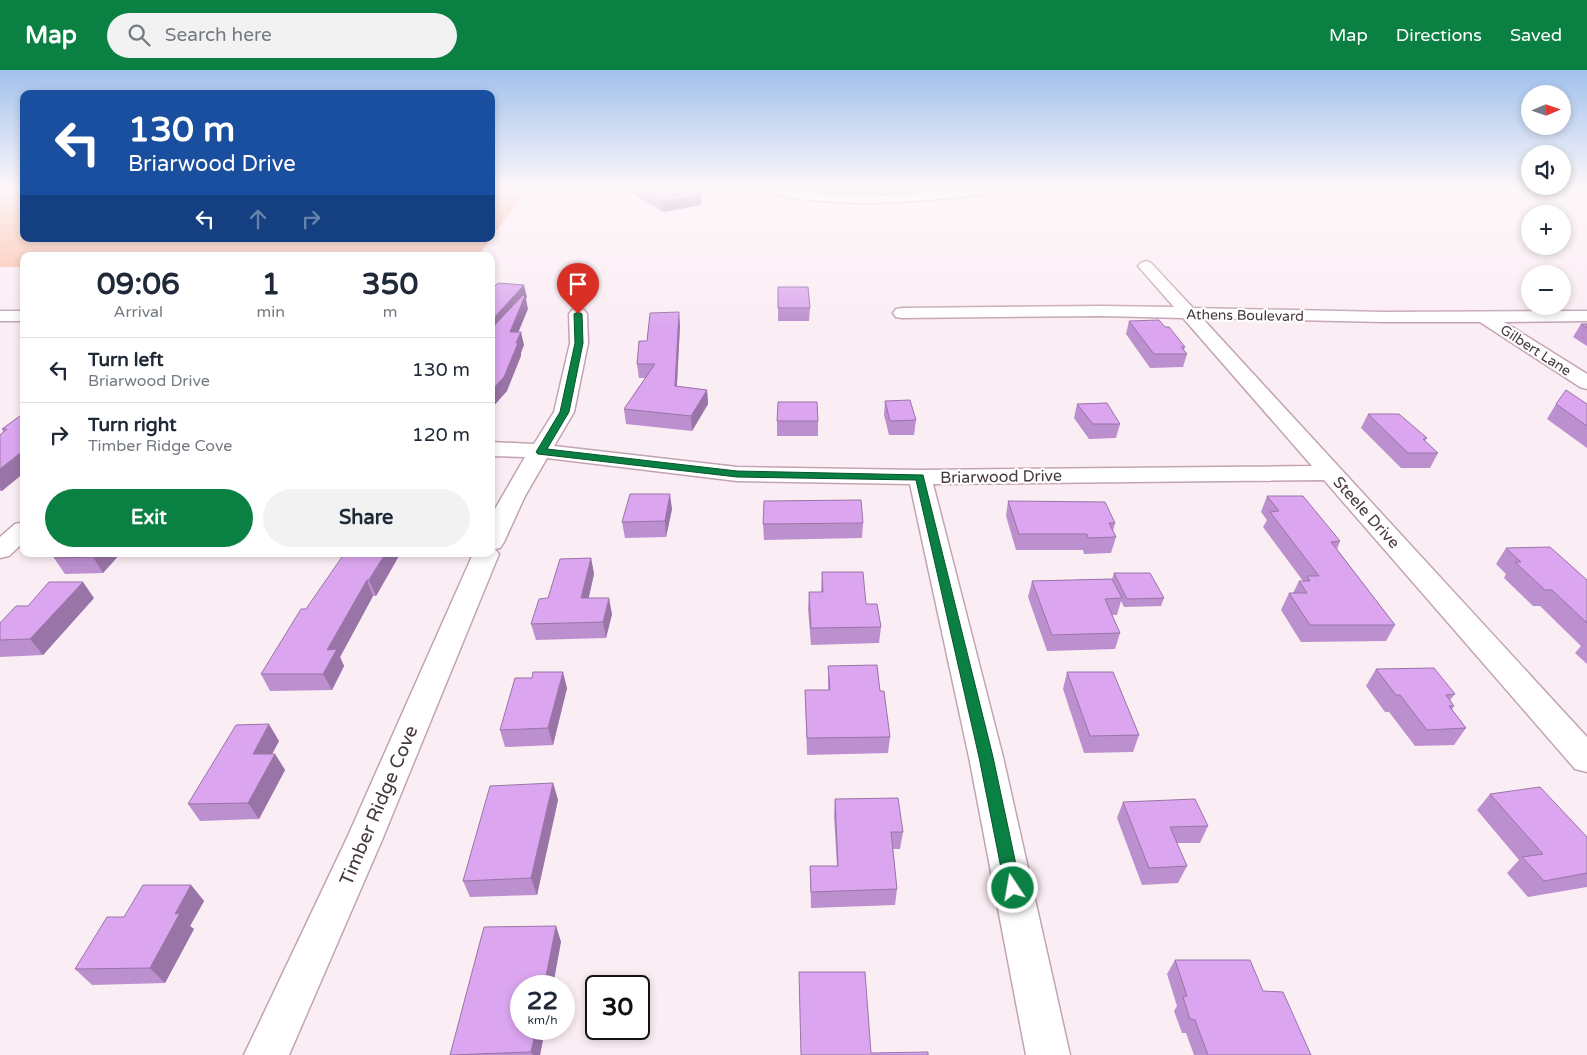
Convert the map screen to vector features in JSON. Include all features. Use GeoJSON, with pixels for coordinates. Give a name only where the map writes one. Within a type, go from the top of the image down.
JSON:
{"type":"FeatureCollection","features":[{"type":"Feature","properties":{"kind":"street","name":"Steele Drive"},"geometry":{"type":"LineString","coordinates":[[1146,266],[1191,314],[1587,759]]}},
{"type":"Feature","properties":{"kind":"street","name":"Athens Boulevard"},"geometry":{"type":"LineString","coordinates":[[902,313],[1102,311],[1384,317],[1587,316]]}},
{"type":"Feature","properties":{"kind":"street"},"geometry":{"type":"LineString","coordinates":[[495,534],[513,496],[564,412],[579,343],[578,314]]}},
{"type":"Feature","properties":{"kind":"street"},"geometry":{"type":"LineString","coordinates":[[0,316],[20,316]]}},
{"type":"Feature","properties":{"kind":"street","name":"Gilbert Lane"},"geometry":{"type":"LineString","coordinates":[[1485,316],[1587,384]]}},
{"type":"Feature","properties":{"kind":"street","name":"Briarwood Drive"},"geometry":{"type":"LineString","coordinates":[[495,449],[541,452],[737,474],[920,477],[1332,473]]}},
{"type":"Feature","properties":{"kind":"street"},"geometry":{"type":"LineString","coordinates":[[920,477],[986,757],[1048,1055]]}},
{"type":"Feature","properties":{"kind":"street"},"geometry":{"type":"LineString","coordinates":[[0,550],[20,532]]}},
{"type":"Feature","properties":{"kind":"street","name":"Timber Ridge Cove"},"geometry":{"type":"LineString","coordinates":[[266,1055],[364,840],[485,557]]}},
{"type":"Feature","properties":{"kind":"shaded area"},"geometry":{"type":"Polygon","coordinates":[[[0,234],[20,234],[20,242],[489,242],[481,252],[20,252],[20,267],[0,267],[0,234]]]}},
{"type":"Feature","properties":{"kind":"building"},"geometry":{"type":"Polygon","coordinates":[[[498,283],[524,285],[495,317],[495,286],[498,283]]]}},
{"type":"Feature","properties":{"kind":"building"},"geometry":{"type":"Polygon","coordinates":[[[778,287],[808,287],[810,308],[778,308],[778,287]]]}},
{"type":"Feature","properties":{"kind":"building"},"geometry":{"type":"Polygon","coordinates":[[[523,295],[525,296],[510,332],[521,332],[516,343],[518,343],[504,377],[495,387],[495,325],[523,295]]]}},
{"type":"Feature","properties":{"kind":"building"},"geometry":{"type":"Polygon","coordinates":[[[679,312],[675,386],[707,390],[691,416],[624,409],[655,364],[637,364],[639,341],[647,341],[650,313],[679,312]]]}},
{"type":"Feature","properties":{"kind":"building"},"geometry":{"type":"Polygon","coordinates":[[[1159,320],[1165,327],[1169,327],[1185,347],[1181,347],[1187,354],[1154,354],[1129,321],[1159,320]]]}},
{"type":"Feature","properties":{"kind":"building"},"geometry":{"type":"Polygon","coordinates":[[[1566,390],[1587,404],[1587,426],[1556,404],[1566,390]]]}},
{"type":"Feature","properties":{"kind":"building"},"geometry":{"type":"Polygon","coordinates":[[[910,400],[916,420],[890,421],[885,401],[910,400]]]}},
{"type":"Feature","properties":{"kind":"building"},"geometry":{"type":"Polygon","coordinates":[[[778,402],[817,402],[818,421],[777,421],[778,402]]]}},
{"type":"Feature","properties":{"kind":"building"},"geometry":{"type":"Polygon","coordinates":[[[1107,403],[1120,424],[1093,424],[1077,404],[1107,403]]]}},
{"type":"Feature","properties":{"kind":"building"},"geometry":{"type":"Polygon","coordinates":[[[1368,414],[1399,414],[1427,438],[1423,439],[1438,453],[1408,453],[1368,414]]]}},
{"type":"Feature","properties":{"kind":"building"},"geometry":{"type":"Polygon","coordinates":[[[20,416],[20,453],[0,469],[0,435],[7,429],[2,429],[20,416]]]}},
{"type":"Feature","properties":{"kind":"building"},"geometry":{"type":"Polygon","coordinates":[[[630,494],[670,494],[665,521],[622,522],[630,494]]]}},
{"type":"Feature","properties":{"kind":"building"},"geometry":{"type":"Polygon","coordinates":[[[1267,496],[1303,496],[1340,541],[1331,542],[1395,625],[1310,625],[1289,593],[1307,593],[1299,581],[1310,581],[1307,576],[1319,576],[1270,512],[1279,511],[1267,496]]]}},
{"type":"Feature","properties":{"kind":"building"},"geometry":{"type":"Polygon","coordinates":[[[861,500],[863,523],[763,524],[764,501],[861,500]]]}},
{"type":"Feature","properties":{"kind":"building"},"geometry":{"type":"Polygon","coordinates":[[[1008,501],[1105,502],[1115,523],[1109,523],[1116,537],[1088,538],[1087,534],[1019,534],[1008,501]]]}},
{"type":"Feature","properties":{"kind":"building"},"geometry":{"type":"Polygon","coordinates":[[[1550,547],[1587,580],[1587,623],[1552,590],[1545,590],[1515,562],[1521,562],[1506,548],[1550,547]]]}},
{"type":"Feature","properties":{"kind":"building"},"geometry":{"type":"Polygon","coordinates":[[[55,557],[93,557],[54,558],[55,557]]]}},
{"type":"Feature","properties":{"kind":"building"},"geometry":{"type":"Polygon","coordinates":[[[342,557],[383,557],[369,580],[367,580],[327,650],[337,649],[323,674],[261,674],[301,609],[306,609],[342,557]]]}},
{"type":"Feature","properties":{"kind":"building"},"geometry":{"type":"Polygon","coordinates":[[[591,558],[581,598],[609,598],[603,622],[531,624],[539,599],[548,598],[560,559],[591,558]]]}},
{"type":"Feature","properties":{"kind":"building"},"geometry":{"type":"Polygon","coordinates":[[[822,572],[863,572],[866,604],[877,604],[881,627],[811,628],[809,592],[823,592],[822,572]]]}},
{"type":"Feature","properties":{"kind":"building"},"geometry":{"type":"Polygon","coordinates":[[[1114,573],[1150,573],[1164,598],[1127,599],[1114,573]]]}},
{"type":"Feature","properties":{"kind":"building"},"geometry":{"type":"Polygon","coordinates":[[[1112,579],[1122,598],[1105,599],[1120,633],[1052,635],[1032,581],[1112,579]]]}},
{"type":"Feature","properties":{"kind":"building"},"geometry":{"type":"Polygon","coordinates":[[[49,582],[83,582],[30,639],[0,640],[0,623],[16,606],[28,606],[49,582]]]}},
{"type":"Feature","properties":{"kind":"building"},"geometry":{"type":"Polygon","coordinates":[[[877,665],[880,691],[884,691],[890,737],[807,738],[805,690],[830,690],[828,666],[877,665]]]}},
{"type":"Feature","properties":{"kind":"building"},"geometry":{"type":"Polygon","coordinates":[[[1434,668],[1455,694],[1446,695],[1454,706],[1449,706],[1466,728],[1427,730],[1400,695],[1396,695],[1376,669],[1434,668]]]}},
{"type":"Feature","properties":{"kind":"building"},"geometry":{"type":"Polygon","coordinates":[[[533,672],[563,672],[548,728],[500,730],[515,678],[532,678],[533,672]]]}},
{"type":"Feature","properties":{"kind":"building"},"geometry":{"type":"Polygon","coordinates":[[[1067,672],[1113,672],[1139,735],[1090,736],[1067,672]]]}},
{"type":"Feature","properties":{"kind":"building"},"geometry":{"type":"Polygon","coordinates":[[[269,724],[253,754],[275,754],[248,803],[188,804],[236,725],[269,724]]]}},
{"type":"Feature","properties":{"kind":"building"},"geometry":{"type":"Polygon","coordinates":[[[553,783],[531,878],[463,881],[490,786],[553,783]]]}},
{"type":"Feature","properties":{"kind":"building"},"geometry":{"type":"Polygon","coordinates":[[[1540,787],[1587,837],[1587,873],[1544,881],[1522,857],[1543,854],[1490,794],[1540,787]]]}},
{"type":"Feature","properties":{"kind":"building"},"geometry":{"type":"Polygon","coordinates":[[[898,798],[903,832],[891,832],[897,889],[811,892],[810,866],[838,866],[835,799],[898,798]]]}},
{"type":"Feature","properties":{"kind":"building"},"geometry":{"type":"Polygon","coordinates":[[[1195,799],[1208,826],[1170,827],[1187,866],[1149,868],[1123,802],[1195,799]]]}},
{"type":"Feature","properties":{"kind":"building"},"geometry":{"type":"Polygon","coordinates":[[[143,885],[191,885],[175,914],[180,913],[150,968],[75,969],[107,917],[124,917],[143,885]]]}},
{"type":"Feature","properties":{"kind":"building"},"geometry":{"type":"Polygon","coordinates":[[[556,926],[546,975],[510,975],[510,1040],[534,1040],[531,1052],[450,1055],[484,927],[556,926]]]}},
{"type":"Feature","properties":{"kind":"building"},"geometry":{"type":"Polygon","coordinates":[[[1175,960],[1250,960],[1263,991],[1283,992],[1311,1055],[1208,1055],[1195,1020],[1190,1019],[1183,997],[1187,996],[1175,960]]]}},
{"type":"Feature","properties":{"kind":"building"},"geometry":{"type":"Polygon","coordinates":[[[799,972],[865,972],[871,1053],[928,1052],[928,1055],[801,1055],[799,972]]]}},
{"type":"Feature","properties":{"kind":"route"},"geometry":{"type":"LineString","coordinates":[[578,314],[579,343],[564,412],[541,452],[737,474],[920,477],[986,757],[1013,888]]}}]}
